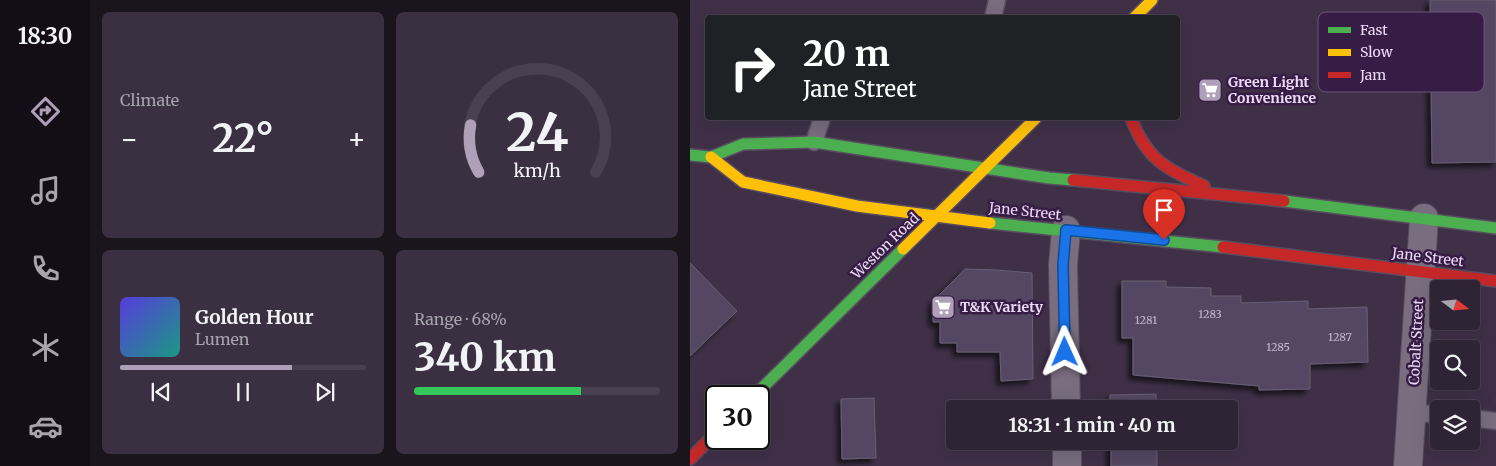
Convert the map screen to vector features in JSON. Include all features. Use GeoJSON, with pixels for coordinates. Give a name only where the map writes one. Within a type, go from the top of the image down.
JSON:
{"type":"FeatureCollection","features":[{"type":"Feature","properties":{"kind":"main road"},"geometry":{"type":"LineString","coordinates":[[1139,15],[1158,3]]}},
{"type":"Feature","properties":{"kind":"main road","name":"Weston Road"},"geometry":{"type":"LineString","coordinates":[[765,385],[1034,120]]}},
{"type":"Feature","properties":{"kind":"main road"},"geometry":{"type":"LineString","coordinates":[[1131,120],[1142,144],[1158,163],[1221,194]]}},
{"type":"Feature","properties":{"kind":"main road"},"geometry":{"type":"LineString","coordinates":[[690,155],[711,157],[743,144],[814,142],[1049,178],[1221,194],[1496,228]]}},
{"type":"Feature","properties":{"kind":"main road","name":"Jane Street"},"geometry":{"type":"LineString","coordinates":[[711,157],[743,182],[857,206],[937,217],[1262,251],[1496,281]]}},
{"type":"Feature","properties":{"kind":"main road"},"geometry":{"type":"LineString","coordinates":[[691,461],[705,445]]}},
{"type":"Feature","properties":{"kind":"street","name":"Cobalt Street"},"geometry":{"type":"LineString","coordinates":[[1408,466],[1424,218]]}},
{"type":"Feature","properties":{"kind":"street"},"geometry":{"type":"LineString","coordinates":[[1066,230],[1063,265],[1066,400]]}},
{"type":"Feature","properties":{"kind":"street"},"geometry":{"type":"LineString","coordinates":[[1067,450],[1067,466]]}},
{"type":"Feature","properties":{"kind":"lane"},"geometry":{"type":"LineString","coordinates":[[994,15],[997,0]]}},
{"type":"Feature","properties":{"kind":"lane"},"geometry":{"type":"LineString","coordinates":[[814,142],[821,120]]}},
{"type":"Feature","properties":{"kind":"lane"},"geometry":{"type":"LineString","coordinates":[[1412,412],[1430,413]]}},
{"type":"Feature","properties":{"kind":"lane"},"geometry":{"type":"LineString","coordinates":[[1480,419],[1496,421]]}},
{"type":"Feature","properties":{"kind":"building"},"geometry":{"type":"Polygon","coordinates":[[[1430,0],[1496,0],[1496,162],[1432,163],[1431,92],[1484,92],[1484,12],[1430,12],[1430,0]]]}},
{"type":"Feature","properties":{"kind":"building"},"geometry":{"type":"Polygon","coordinates":[[[690,263],[737,311],[690,356],[690,263]]]}},
{"type":"Feature","properties":{"kind":"building"},"geometry":{"type":"Polygon","coordinates":[[[965,269],[1032,273],[1033,379],[1001,381],[1000,352],[957,352],[957,343],[940,343],[940,322],[933,322],[933,301],[965,269]]]}},
{"type":"Feature","properties":{"kind":"building"},"geometry":{"type":"Polygon","coordinates":[[[1122,281],[1166,281],[1166,287],[1211,288],[1211,296],[1241,296],[1241,303],[1308,301],[1308,309],[1367,307],[1368,362],[1310,364],[1310,389],[1259,390],[1259,386],[1133,375],[1133,338],[1122,338],[1122,281]]]}},
{"type":"Feature","properties":{"kind":"building"},"geometry":{"type":"Polygon","coordinates":[[[1156,394],[1156,400],[1110,400],[1110,395],[1156,394]]]}},
{"type":"Feature","properties":{"kind":"building"},"geometry":{"type":"Polygon","coordinates":[[[874,398],[876,458],[842,459],[841,399],[874,398]]]}},
{"type":"Feature","properties":{"kind":"building"},"geometry":{"type":"Polygon","coordinates":[[[1111,450],[1157,450],[1157,466],[1111,466],[1111,450]]]}},
{"type":"Feature","properties":{"kind":"traffic: fast"},"geometry":{"type":"LineString","coordinates":[[690,155],[711,157],[743,144],[814,142],[1049,178],[1073,180]]}},
{"type":"Feature","properties":{"kind":"traffic: fast"},"geometry":{"type":"LineString","coordinates":[[1284,201],[1496,228]]}},
{"type":"Feature","properties":{"kind":"traffic: fast"},"geometry":{"type":"LineString","coordinates":[[990,223],[1223,247]]}},
{"type":"Feature","properties":{"kind":"traffic: fast"},"geometry":{"type":"LineString","coordinates":[[765,385],[903,249]]}},
{"type":"Feature","properties":{"kind":"traffic: slow"},"geometry":{"type":"LineString","coordinates":[[1137,15],[1152,0]]}},
{"type":"Feature","properties":{"kind":"traffic: slow"},"geometry":{"type":"LineString","coordinates":[[903,249],[1034,120]]}},
{"type":"Feature","properties":{"kind":"traffic: slow"},"geometry":{"type":"LineString","coordinates":[[711,157],[743,182],[857,206],[990,223]]}},
{"type":"Feature","properties":{"kind":"traffic: jam"},"geometry":{"type":"LineString","coordinates":[[1132,120],[1144,144],[1159,161],[1178,174],[1204,186]]}},
{"type":"Feature","properties":{"kind":"traffic: jam"},"geometry":{"type":"LineString","coordinates":[[1073,180],[1284,201]]}},
{"type":"Feature","properties":{"kind":"traffic: jam"},"geometry":{"type":"LineString","coordinates":[[1223,247],[1496,281]]}},
{"type":"Feature","properties":{"kind":"traffic: jam"},"geometry":{"type":"LineString","coordinates":[[690,459],[705,444]]}},
{"type":"Feature","properties":{"kind":"place","name":"Green Light Convenience"},"geometry":{"type":"Point","coordinates":[1210,90]}},
{"type":"Feature","properties":{"kind":"place","name":"T&K Variety"},"geometry":{"type":"Point","coordinates":[943,307]}},
{"type":"Feature","properties":{"kind":"route"},"geometry":{"type":"LineString","coordinates":[[1065,352],[1063,265],[1066,230],[1164,240]]}}]}
